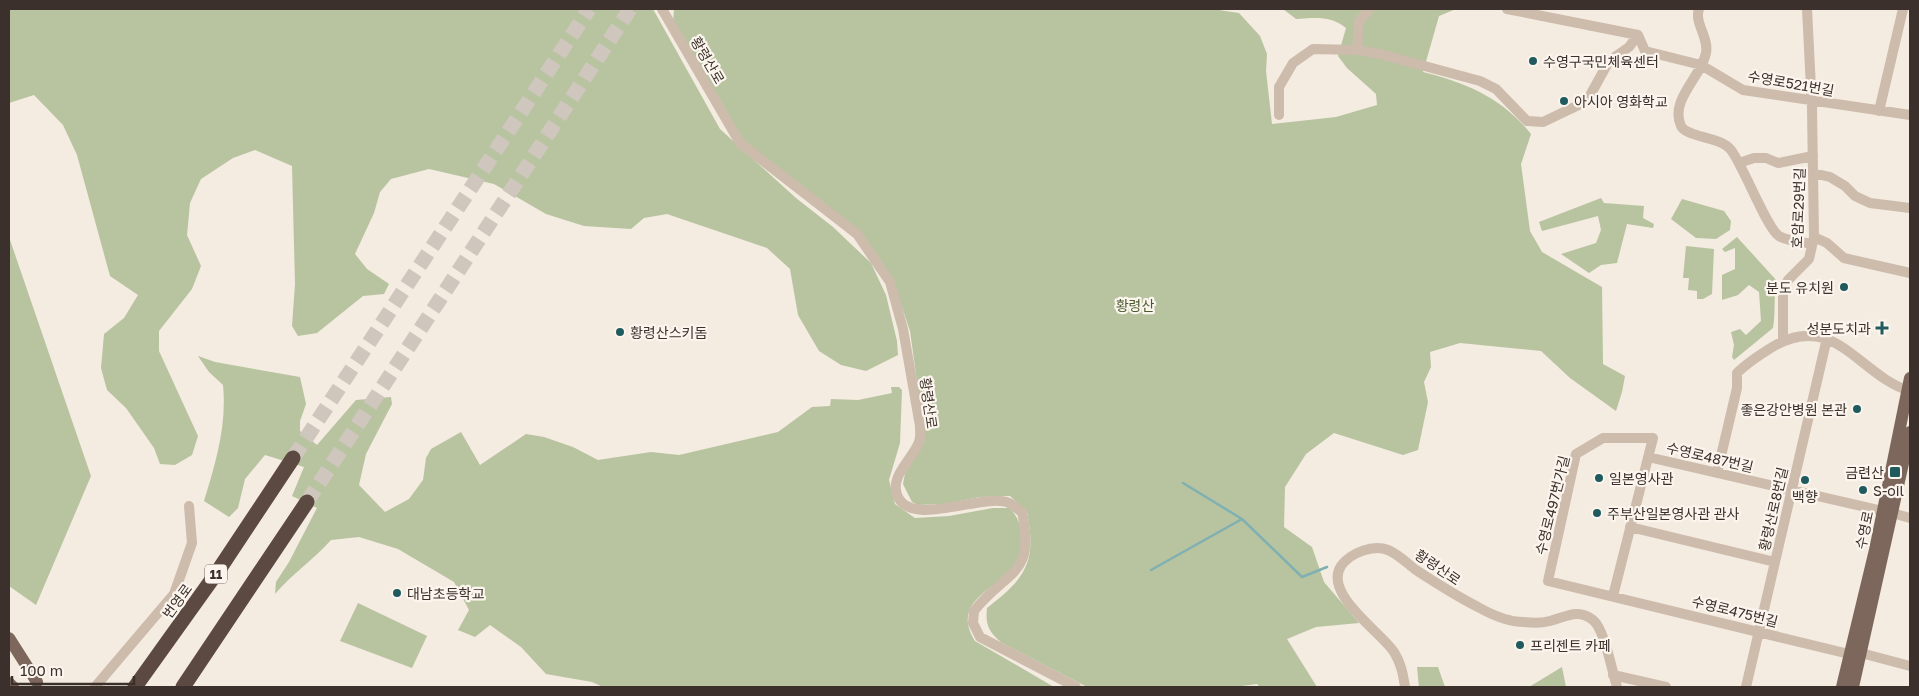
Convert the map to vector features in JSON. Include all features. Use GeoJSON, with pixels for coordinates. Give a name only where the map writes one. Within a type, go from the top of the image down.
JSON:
{"type":"FeatureCollection","features":[{"type":"Feature","properties":{"kind":"highway","name":"번영로"},"geometry":{"type":"LineString","coordinates":[[135,687],[218,571],[293,458]]}},
{"type":"Feature","properties":{"kind":"highway"},"geometry":{"type":"LineString","coordinates":[[183,687],[307,502]]}},
{"type":"Feature","properties":{"kind":"main road","name":"수영로"},"geometry":{"type":"LineString","coordinates":[[1888,512],[1910,378]]}},
{"type":"Feature","properties":{"kind":"main road","name":"수영로"},"geometry":{"type":"LineString","coordinates":[[1842,687],[1855,654],[1888,512],[1910,432]]}},
{"type":"Feature","properties":{"kind":"main road"},"geometry":{"type":"LineString","coordinates":[[9,638],[40,685]]}},
{"type":"Feature","properties":{"kind":"main road"},"geometry":{"type":"LineString","coordinates":[[9,654],[40,685]]}},
{"type":"Feature","properties":{"kind":"main road","name":"수영로"},"geometry":{"type":"LineString","coordinates":[[1853,687],[1855,654]]}},
{"type":"Feature","properties":{"kind":"main road"},"geometry":{"type":"LineString","coordinates":[[9,683],[13,687]]}},
{"type":"Feature","properties":{"kind":"street","name":"황령산로"},"geometry":{"type":"LineString","coordinates":[[662,9],[740,143],[857,234],[890,282],[903,329],[920,426],[920,441],[897,479],[898,498],[904,505],[922,510],[989,502],[1009,502],[1022,512],[1026,533],[1025,555],[1014,573],[974,611],[973,623],[980,638],[1076,687]]}},
{"type":"Feature","properties":{"kind":"street"},"geometry":{"type":"LineString","coordinates":[[1356,50],[1360,22],[1369,9]]}},
{"type":"Feature","properties":{"kind":"street"},"geometry":{"type":"LineString","coordinates":[[1279,115],[1279,87],[1293,63],[1313,49],[1356,50],[1380,54],[1480,81],[1496,89],[1527,121],[1544,122],[1587,101],[1609,61],[1629,47],[1638,35],[1507,9]]}},
{"type":"Feature","properties":{"kind":"street"},"geometry":{"type":"LineString","coordinates":[[1699,9],[1697,15],[1705,39],[1706,52],[1701,65],[1686,90],[1679,108],[1680,125],[1684,130],[1723,144],[1730,149],[1770,225],[1779,236],[1827,243],[1844,258],[1910,273]]}},
{"type":"Feature","properties":{"kind":"street","name":"호암로29번길"},"geometry":{"type":"LineString","coordinates":[[1783,341],[1784,292],[1788,280],[1810,259],[1813,240],[1814,173],[1807,9]]}},
{"type":"Feature","properties":{"kind":"street"},"geometry":{"type":"LineString","coordinates":[[1879,111],[1902,9]]}},
{"type":"Feature","properties":{"kind":"street","name":"수영로521번길"},"geometry":{"type":"LineString","coordinates":[[1638,35],[1645,51],[1701,65],[1743,90],[1910,115]]}},
{"type":"Feature","properties":{"kind":"street","name":"호암로29번길"},"geometry":{"type":"LineString","coordinates":[[1739,163],[1754,158],[1766,158],[1778,163],[1813,156]]}},
{"type":"Feature","properties":{"kind":"street"},"geometry":{"type":"LineString","coordinates":[[1814,173],[1830,178],[1845,186],[1855,196],[1870,203],[1910,208]]}},
{"type":"Feature","properties":{"kind":"street"},"geometry":{"type":"LineString","coordinates":[[1717,473],[1738,388],[1738,373],[1746,364],[1783,341],[1794,337],[1811,336],[1827,338],[1909,391]]}},
{"type":"Feature","properties":{"kind":"street","name":"황령산로8번길"},"geometry":{"type":"LineString","coordinates":[[1746,687],[1827,338]]}},
{"type":"Feature","properties":{"kind":"street","name":"수영로497번가길"},"geometry":{"type":"LineString","coordinates":[[1548,581],[1576,454],[1603,438],[1653,438],[1648,457]]}},
{"type":"Feature","properties":{"kind":"street"},"geometry":{"type":"LineString","coordinates":[[1613,596],[1648,457]]}},
{"type":"Feature","properties":{"kind":"street","name":"수영로487번길"},"geometry":{"type":"LineString","coordinates":[[1648,457],[1910,518]]}},
{"type":"Feature","properties":{"kind":"street"},"geometry":{"type":"LineString","coordinates":[[95,687],[174,594],[192,543],[189,506]]}},
{"type":"Feature","properties":{"kind":"street"},"geometry":{"type":"LineString","coordinates":[[1630,527],[1775,562]]}},
{"type":"Feature","properties":{"kind":"street","name":"황령산로"},"geometry":{"type":"LineString","coordinates":[[1405,687],[1402,668],[1394,651],[1348,603],[1339,587],[1338,576],[1341,567],[1355,554],[1371,548],[1388,550],[1452,594],[1498,618],[1522,622],[1549,622],[1571,614],[1581,614],[1594,621],[1602,638],[1617,687]]}},
{"type":"Feature","properties":{"kind":"street","name":"수영로475번길"},"geometry":{"type":"LineString","coordinates":[[1548,581],[1910,666]]}},
{"type":"Feature","properties":{"kind":"street"},"geometry":{"type":"LineString","coordinates":[[1613,674],[1666,687]]}},
{"type":"Feature","properties":{"kind":"green space"},"geometry":{"type":"Polygon","coordinates":[[[9,9],[653,9],[720,129],[796,198],[833,227],[871,263],[886,295],[897,341],[898,355],[866,371],[841,365],[819,351],[798,315],[790,269],[767,248],[667,214],[644,218],[631,229],[584,226],[546,214],[494,184],[429,169],[391,179],[380,192],[374,213],[355,254],[367,269],[389,284],[384,294],[363,296],[317,333],[298,336],[292,326],[295,284],[292,166],[255,150],[233,158],[201,179],[190,203],[187,235],[201,266],[192,289],[159,331],[159,351],[198,436],[192,455],[175,465],[160,464],[154,448],[126,408],[107,390],[101,368],[104,334],[124,318],[138,295],[110,276],[77,155],[63,125],[34,95],[9,103],[9,9]]]}},
{"type":"Feature","properties":{"kind":"green space","name":"황령산"},"geometry":{"type":"Polygon","coordinates":[[[674,9],[1212,9],[1239,13],[1260,36],[1267,54],[1266,71],[1272,124],[1336,117],[1377,105],[1376,94],[1347,68],[1338,56],[1346,28],[1328,19],[1296,19],[1283,9],[1456,9],[1439,16],[1423,72],[1454,81],[1496,101],[1520,121],[1531,134],[1521,164],[1530,231],[1542,252],[1602,287],[1603,364],[1625,376],[1616,411],[1570,378],[1541,351],[1460,343],[1430,352],[1431,367],[1424,382],[1428,402],[1418,450],[1403,455],[1334,433],[1306,454],[1285,487],[1284,527],[1312,547],[1324,582],[1359,623],[1316,627],[1287,639],[1317,687],[1260,687],[1257,684],[1234,687],[1087,687],[1002,643],[991,632],[987,624],[987,608],[1019,578],[1029,556],[1030,529],[1027,512],[1010,496],[980,497],[944,504],[918,505],[912,502],[903,484],[905,473],[921,449],[924,432],[910,331],[892,278],[862,235],[744,141],[673,22],[674,9]]]}},
{"type":"Feature","properties":{"kind":"green space"},"geometry":{"type":"Polygon","coordinates":[[[1601,198],[1604,203],[1644,206],[1643,218],[1654,224],[1653,228],[1627,224],[1617,263],[1601,265],[1589,273],[1561,254],[1596,243],[1601,230],[1598,216],[1542,231],[1539,222],[1601,198]]]}},
{"type":"Feature","properties":{"kind":"green space"},"geometry":{"type":"Polygon","coordinates":[[[1682,199],[1724,211],[1731,221],[1730,230],[1716,239],[1696,238],[1671,219],[1682,199]]]}},
{"type":"Feature","properties":{"kind":"green space"},"geometry":{"type":"Polygon","coordinates":[[[9,237],[91,476],[36,605],[9,586],[9,237]]]}},
{"type":"Feature","properties":{"kind":"green space"},"geometry":{"type":"Polygon","coordinates":[[[1737,237],[1777,281],[1773,328],[1734,360],[1732,357],[1734,345],[1731,332],[1740,329],[1746,335],[1761,321],[1759,292],[1749,285],[1738,295],[1722,300],[1722,275],[1735,269],[1735,248],[1725,252],[1722,249],[1737,237]]]}},
{"type":"Feature","properties":{"kind":"green space"},"geometry":{"type":"Polygon","coordinates":[[[1686,246],[1714,249],[1712,294],[1703,299],[1697,299],[1697,291],[1688,290],[1689,278],[1683,278],[1686,246]]]}},
{"type":"Feature","properties":{"kind":"green space"},"geometry":{"type":"Polygon","coordinates":[[[198,356],[215,362],[300,377],[306,404],[300,421],[300,431],[317,445],[356,400],[391,397],[392,404],[366,454],[359,485],[385,512],[409,499],[423,480],[426,458],[431,449],[461,432],[480,465],[526,434],[544,437],[573,447],[598,460],[651,452],[679,455],[778,432],[812,407],[830,406],[831,399],[858,400],[892,393],[891,387],[899,387],[902,390],[900,443],[889,480],[895,504],[915,518],[949,516],[993,508],[1010,508],[1020,526],[1020,555],[1013,567],[974,603],[969,613],[968,626],[975,641],[1054,687],[603,687],[592,682],[546,674],[521,647],[490,625],[475,637],[458,630],[469,610],[454,582],[398,549],[359,537],[331,540],[275,594],[276,582],[289,562],[317,508],[292,496],[304,467],[265,455],[245,479],[238,508],[229,517],[204,501],[220,443],[224,400],[223,385],[209,372],[198,356]]]}},
{"type":"Feature","properties":{"kind":"green space"},"geometry":{"type":"Polygon","coordinates":[[[358,603],[427,636],[412,668],[340,641],[358,603]]]}},
{"type":"Feature","properties":{"kind":"green space"},"geometry":{"type":"Polygon","coordinates":[[[1417,667],[1438,667],[1445,687],[1419,687],[1417,667]]]}},
{"type":"Feature","properties":{"kind":"green space"},"geometry":{"type":"Polygon","coordinates":[[[1562,667],[1566,687],[1529,687],[1562,667]]]}},
{"type":"Feature","properties":{"kind":"waterway"},"geometry":{"type":"LineString","coordinates":[[1183,483],[1242,519],[1302,577],[1327,567]]}},
{"type":"Feature","properties":{"kind":"waterway"},"geometry":{"type":"LineString","coordinates":[[1151,570],[1242,519]]}},
{"type":"Feature","properties":{"kind":"tunnel"},"geometry":{"type":"LineString","coordinates":[[293,458],[589,9]]}},
{"type":"Feature","properties":{"kind":"tunnel"},"geometry":{"type":"LineString","coordinates":[[307,502],[630,9]]}},
{"type":"Feature","properties":{"kind":"place","name":"수영구국민체육센터"},"geometry":{"type":"Point","coordinates":[1533,61]}},
{"type":"Feature","properties":{"kind":"place","name":"아시아 영화학교"},"geometry":{"type":"Point","coordinates":[1564,101]}},
{"type":"Feature","properties":{"kind":"place","name":"분도 유치원"},"geometry":{"type":"Point","coordinates":[1844,287]}},
{"type":"Feature","properties":{"kind":"place","name":"성분도치과"},"geometry":{"type":"Point","coordinates":[1882,328]}},
{"type":"Feature","properties":{"kind":"place","name":"황령산스키돔"},"geometry":{"type":"Point","coordinates":[620,332]}},
{"type":"Feature","properties":{"kind":"place","name":"좋은강안병원 본관"},"geometry":{"type":"Point","coordinates":[1857,409]}},
{"type":"Feature","properties":{"kind":"place","name":"금련산"},"geometry":{"type":"Point","coordinates":[1895,472]}},
{"type":"Feature","properties":{"kind":"place","name":"일본영사관"},"geometry":{"type":"Point","coordinates":[1599,478]}},
{"type":"Feature","properties":{"kind":"place","name":"백향"},"geometry":{"type":"Point","coordinates":[1805,480]}},
{"type":"Feature","properties":{"kind":"place","name":"S-oil"},"geometry":{"type":"Point","coordinates":[1863,490]}},
{"type":"Feature","properties":{"kind":"place","name":"주부산일본영사관 관사"},"geometry":{"type":"Point","coordinates":[1597,513]}},
{"type":"Feature","properties":{"kind":"place","name":"대남초등학교"},"geometry":{"type":"Point","coordinates":[397,593]}},
{"type":"Feature","properties":{"kind":"place","name":"프리젠트 카페"},"geometry":{"type":"Point","coordinates":[1520,645]}}]}
